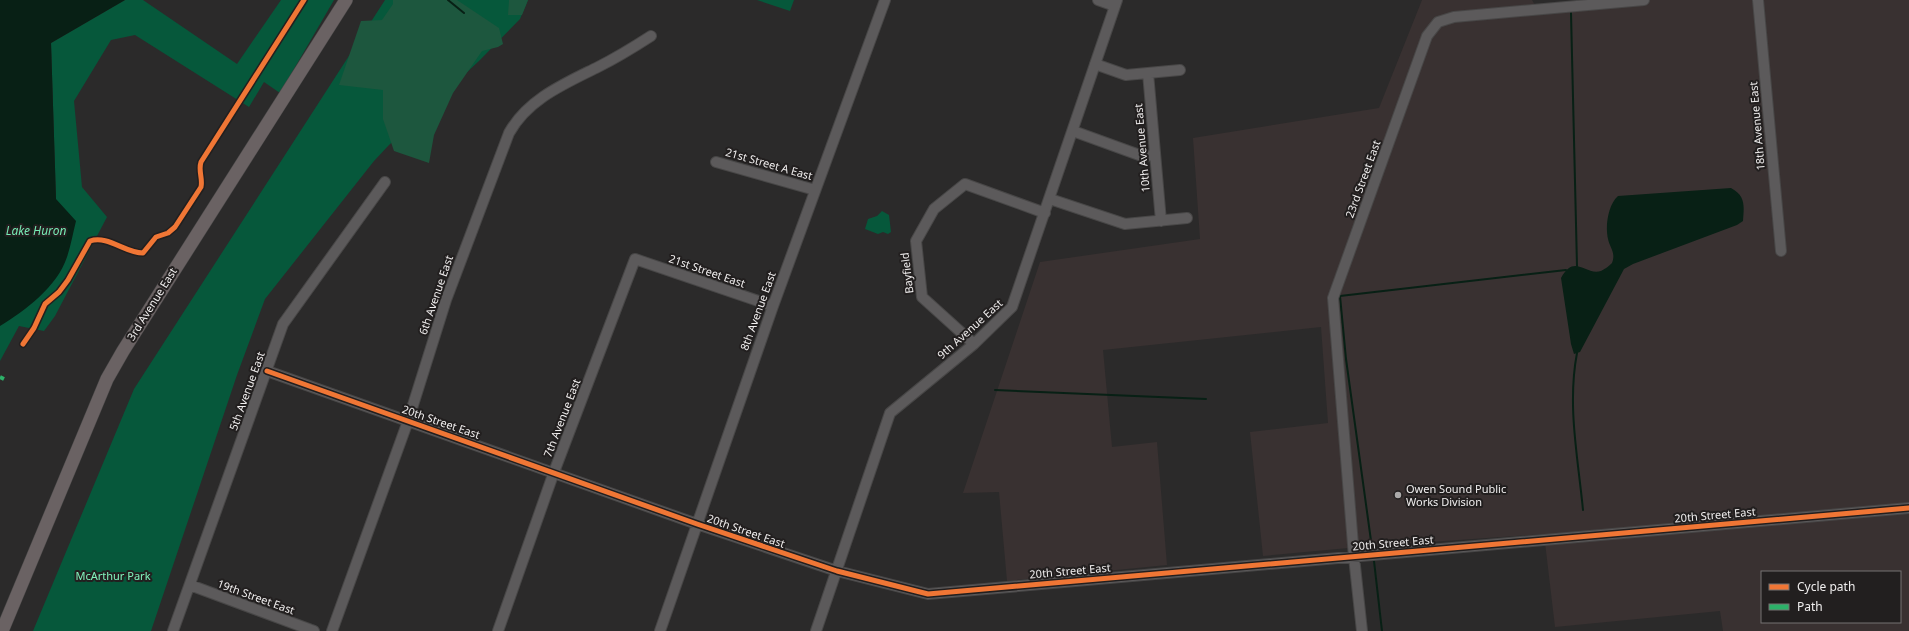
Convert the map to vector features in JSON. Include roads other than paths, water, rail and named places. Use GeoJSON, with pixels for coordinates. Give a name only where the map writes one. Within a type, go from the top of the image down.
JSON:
{"type":"FeatureCollection","features":[{"type":"Feature","properties":{"kind":"main road","name":"3rd Avenue East"},"geometry":{"type":"LineString","coordinates":[[2,631],[107,379],[123,351],[346,0]]}},
{"type":"Feature","properties":{"kind":"street","name":"8th Avenue East"},"geometry":{"type":"LineString","coordinates":[[660,631],[773,306],[885,0]]}},
{"type":"Feature","properties":{"kind":"street"},"geometry":{"type":"LineString","coordinates":[[1098,0],[1116,3]]}},
{"type":"Feature","properties":{"kind":"street","name":"23rd Street East"},"geometry":{"type":"LineString","coordinates":[[1362,631],[1354,557],[1333,298],[1427,36],[1438,22],[1454,17],[1644,0]]}},
{"type":"Feature","properties":{"kind":"street","name":"18th Avenue East"},"geometry":{"type":"LineString","coordinates":[[1758,0],[1781,251]]}},
{"type":"Feature","properties":{"kind":"street","name":"9th Avenue East"},"geometry":{"type":"LineString","coordinates":[[816,631],[890,413],[974,344],[1012,307],[1116,3]]}},
{"type":"Feature","properties":{"kind":"street","name":"6th Avenue East"},"geometry":{"type":"LineString","coordinates":[[332,631],[408,421],[446,300],[505,142],[513,126],[531,106],[552,90],[617,57],[651,36]]}},
{"type":"Feature","properties":{"kind":"street"},"geometry":{"type":"LineString","coordinates":[[1095,64],[1126,75],[1180,70]]}},
{"type":"Feature","properties":{"kind":"street","name":"10th Avenue East"},"geometry":{"type":"LineString","coordinates":[[1148,73],[1161,221]]}},
{"type":"Feature","properties":{"kind":"street"},"geometry":{"type":"LineString","coordinates":[[1073,132],[1142,156],[1155,156]]}},
{"type":"Feature","properties":{"kind":"street","name":"21st Street A East"},"geometry":{"type":"LineString","coordinates":[[716,162],[815,190]]}},
{"type":"Feature","properties":{"kind":"street","name":"5th Avenue East"},"geometry":{"type":"LineString","coordinates":[[173,631],[283,324],[385,182]]}},
{"type":"Feature","properties":{"kind":"street","name":"Bayfield"},"geometry":{"type":"LineString","coordinates":[[974,344],[922,297],[916,241],[934,209],[966,184],[1045,213]]}},
{"type":"Feature","properties":{"kind":"street"},"geometry":{"type":"LineString","coordinates":[[1050,199],[1125,224],[1187,218]]}},
{"type":"Feature","properties":{"kind":"street","name":"21st Street East"},"geometry":{"type":"LineString","coordinates":[[635,259],[773,306]]}},
{"type":"Feature","properties":{"kind":"street","name":"7th Avenue East"},"geometry":{"type":"LineString","coordinates":[[498,631],[554,472],[635,259]]}},
{"type":"Feature","properties":{"kind":"street","name":"20th Street East"},"geometry":{"type":"LineString","coordinates":[[267,371],[697,524],[836,571],[928,594],[1909,508]]}},
{"type":"Feature","properties":{"kind":"street","name":"19th Street East"},"geometry":{"type":"LineString","coordinates":[[190,585],[314,631]]}},
{"type":"Feature","properties":{"kind":"water","name":"Lake Huron"},"geometry":{"type":"Polygon","coordinates":[[[0,0],[125,0],[51,43],[56,199],[76,221],[67,257],[56,278],[40,297],[20,313],[0,326],[0,0]]]}},
{"type":"Feature","properties":{"kind":"water"},"geometry":{"type":"Polygon","coordinates":[[[1731,188],[1742,198],[1744,206],[1743,221],[1737,225],[1633,264],[1624,269],[1580,352],[1574,354],[1571,344],[1561,278],[1571,267],[1576,266],[1595,272],[1601,271],[1612,263],[1613,253],[1607,234],[1607,222],[1612,205],[1618,196],[1731,188]]]}},
{"type":"Feature","properties":{"kind":"waterway"},"geometry":{"type":"LineString","coordinates":[[448,0],[464,13]]}},
{"type":"Feature","properties":{"kind":"waterway"},"geometry":{"type":"LineString","coordinates":[[1571,13],[1577,266]]}},
{"type":"Feature","properties":{"kind":"waterway"},"geometry":{"type":"LineString","coordinates":[[1372,548],[1346,359],[1340,296],[1566,270]]}},
{"type":"Feature","properties":{"kind":"waterway"},"geometry":{"type":"LineString","coordinates":[[1577,353],[1574,373],[1573,412],[1583,510]]}},
{"type":"Feature","properties":{"kind":"waterway"},"geometry":{"type":"LineString","coordinates":[[995,390],[1206,399]]}},
{"type":"Feature","properties":{"kind":"waterway"},"geometry":{"type":"LineString","coordinates":[[1374,561],[1382,631]]}},
{"type":"Feature","properties":{"kind":"place","name":"Owen Sound Public Works Division"},"geometry":{"type":"Point","coordinates":[1398,495]}},
{"type":"Feature","properties":{"kind":"park label","name":"McArthur Park"},"geometry":{"type":"Point","coordinates":[113,576]}}]}
